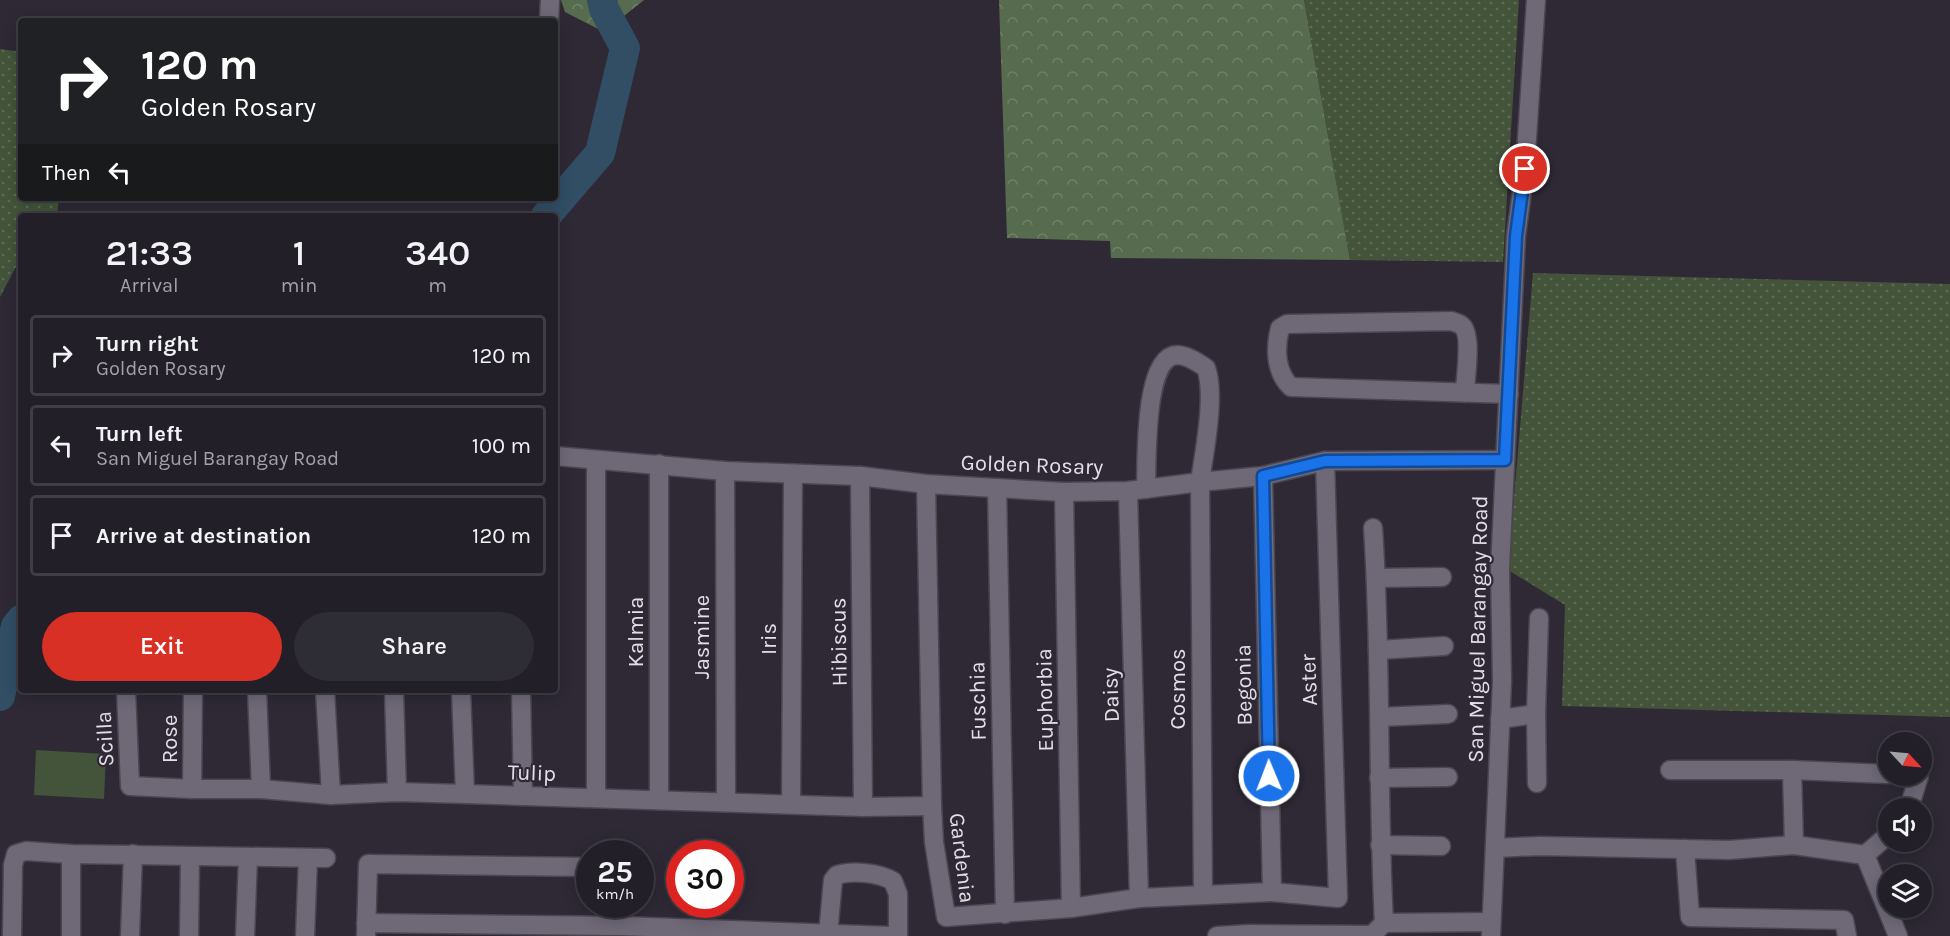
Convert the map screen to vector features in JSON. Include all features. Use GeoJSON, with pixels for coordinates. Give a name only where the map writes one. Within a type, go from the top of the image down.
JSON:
{"type":"FeatureCollection","features":[{"type":"Feature","properties":{"kind":"street"},"geometry":{"type":"LineString","coordinates":[[549,18],[550,0]]}},
{"type":"Feature","properties":{"kind":"street","name":"San Miguel Barangay Road"},"geometry":{"type":"LineString","coordinates":[[1491,929],[1502,681],[1500,569],[1505,460],[1516,236],[1525,169],[1536,0]]}},
{"type":"Feature","properties":{"kind":"street"},"geometry":{"type":"LineString","coordinates":[[1465,393],[1468,344],[1466,331],[1462,325],[1452,321],[1287,324],[1280,328],[1277,338],[1278,364],[1283,380],[1291,387],[1465,393],[1509,394]]}},
{"type":"Feature","properties":{"kind":"street","name":"Cosmos"},"geometry":{"type":"LineString","coordinates":[[1137,490],[1148,407],[1160,370],[1165,362],[1177,355],[1200,364],[1206,368],[1209,376],[1208,424],[1200,482],[1203,895]]}},
{"type":"Feature","properties":{"kind":"street","name":"Golden Rosary"},"geometry":{"type":"LineString","coordinates":[[558,456],[725,471],[860,476],[926,484],[1064,492],[1137,490],[1263,476],[1325,461],[1505,460]]}},
{"type":"Feature","properties":{"kind":"street"},"geometry":{"type":"LineString","coordinates":[[596,460],[596,798]]}},
{"type":"Feature","properties":{"kind":"street","name":"Aster"},"geometry":{"type":"LineString","coordinates":[[1325,461],[1338,898]]}},
{"type":"Feature","properties":{"kind":"street","name":"Kalmia"},"geometry":{"type":"LineString","coordinates":[[659,464],[659,800]]}},
{"type":"Feature","properties":{"kind":"street","name":"Jasmine"},"geometry":{"type":"LineString","coordinates":[[725,471],[726,802]]}},
{"type":"Feature","properties":{"kind":"street","name":"Iris"},"geometry":{"type":"LineString","coordinates":[[791,804],[793,475]]}},
{"type":"Feature","properties":{"kind":"street","name":"Hibiscus"},"geometry":{"type":"LineString","coordinates":[[860,476],[863,807]]}},
{"type":"Feature","properties":{"kind":"street","name":"Begonia"},"geometry":{"type":"LineString","coordinates":[[1263,476],[1272,892]]}},
{"type":"Feature","properties":{"kind":"street","name":"Gardenia"},"geometry":{"type":"LineString","coordinates":[[926,484],[932,806],[934,842],[946,916],[1005,914],[1071,908],[1139,898],[1203,895],[1272,892],[1338,898]]}},
{"type":"Feature","properties":{"kind":"street","name":"Fuschia"},"geometry":{"type":"LineString","coordinates":[[997,488],[1005,914]]}},
{"type":"Feature","properties":{"kind":"street","name":"Daisy"},"geometry":{"type":"LineString","coordinates":[[1137,490],[1139,898]]}},
{"type":"Feature","properties":{"kind":"street","name":"Euphorbia"},"geometry":{"type":"LineString","coordinates":[[1064,492],[1071,908]]}},
{"type":"Feature","properties":{"kind":"street"},"geometry":{"type":"LineString","coordinates":[[1373,528],[1377,578],[1380,717],[1380,846],[1375,931]]}},
{"type":"Feature","properties":{"kind":"street"},"geometry":{"type":"LineString","coordinates":[[1377,578],[1442,577]]}},
{"type":"Feature","properties":{"kind":"street"},"geometry":{"type":"LineString","coordinates":[[1537,783],[1536,714],[1539,618]]}},
{"type":"Feature","properties":{"kind":"street"},"geometry":{"type":"LineString","coordinates":[[1378,650],[1444,646]]}},
{"type":"Feature","properties":{"kind":"street","name":"Scilla"},"geometry":{"type":"LineString","coordinates":[[126,693],[130,786]]}},
{"type":"Feature","properties":{"kind":"street","name":"Rose"},"geometry":{"type":"LineString","coordinates":[[192,789],[193,693]]}},
{"type":"Feature","properties":{"kind":"street"},"geometry":{"type":"LineString","coordinates":[[257,693],[261,789]]}},
{"type":"Feature","properties":{"kind":"street"},"geometry":{"type":"LineString","coordinates":[[325,693],[331,795]]}},
{"type":"Feature","properties":{"kind":"street"},"geometry":{"type":"LineString","coordinates":[[394,693],[397,792]]}},
{"type":"Feature","properties":{"kind":"street"},"geometry":{"type":"LineString","coordinates":[[461,693],[465,794]]}},
{"type":"Feature","properties":{"kind":"street"},"geometry":{"type":"LineString","coordinates":[[522,693],[523,796]]}},
{"type":"Feature","properties":{"kind":"street"},"geometry":{"type":"LineString","coordinates":[[1380,717],[1448,714]]}},
{"type":"Feature","properties":{"kind":"street"},"geometry":{"type":"LineString","coordinates":[[1500,719],[1536,714]]}},
{"type":"Feature","properties":{"kind":"street"},"geometry":{"type":"LineString","coordinates":[[1670,770],[1792,770],[1878,774]]}},
{"type":"Feature","properties":{"kind":"street"},"geometry":{"type":"LineString","coordinates":[[1792,770],[1794,845]]}},
{"type":"Feature","properties":{"kind":"street"},"geometry":{"type":"LineString","coordinates":[[1379,778],[1448,777]]}},
{"type":"Feature","properties":{"kind":"street","name":"Tulip"},"geometry":{"type":"LineString","coordinates":[[130,786],[261,789],[331,795],[397,792],[863,807],[932,806]]}},
{"type":"Feature","properties":{"kind":"street"},"geometry":{"type":"LineString","coordinates":[[1495,848],[1539,846],[1729,850],[1794,845],[1865,855],[1878,844]]}},
{"type":"Feature","properties":{"kind":"street"},"geometry":{"type":"LineString","coordinates":[[1380,846],[1441,846]]}},
{"type":"Feature","properties":{"kind":"street"},"geometry":{"type":"LineString","coordinates":[[1685,849],[1690,917],[1844,920],[1847,936]]}},
{"type":"Feature","properties":{"kind":"street"},"geometry":{"type":"LineString","coordinates":[[12,936],[13,865],[16,854],[26,851],[71,854],[326,858]]}},
{"type":"Feature","properties":{"kind":"street"},"geometry":{"type":"LineString","coordinates":[[71,854],[71,936]]}},
{"type":"Feature","properties":{"kind":"street"},"geometry":{"type":"LineString","coordinates":[[130,936],[133,854]]}},
{"type":"Feature","properties":{"kind":"street"},"geometry":{"type":"LineString","coordinates":[[1865,855],[1898,936]]}},
{"type":"Feature","properties":{"kind":"street"},"geometry":{"type":"LineString","coordinates":[[189,936],[190,856]]}},
{"type":"Feature","properties":{"kind":"street"},"geometry":{"type":"LineString","coordinates":[[245,936],[248,857]]}},
{"type":"Feature","properties":{"kind":"street"},"geometry":{"type":"LineString","coordinates":[[305,936],[308,858]]}},
{"type":"Feature","properties":{"kind":"street"},"geometry":{"type":"LineString","coordinates":[[576,867],[368,864],[366,930],[632,929],[891,936]]}},
{"type":"Feature","properties":{"kind":"street"},"geometry":{"type":"LineString","coordinates":[[828,934],[833,880],[837,875],[850,873],[883,875],[893,881],[898,894],[898,936]]}},
{"type":"Feature","properties":{"kind":"street"},"geometry":{"type":"LineString","coordinates":[[1217,936],[1491,929]]}},
{"type":"Feature","properties":{"kind":"green space"},"geometry":{"type":"Polygon","coordinates":[[[561,0],[644,0],[604,32],[565,12],[561,0]]]}},
{"type":"Feature","properties":{"kind":"green space"},"geometry":{"type":"Polygon","coordinates":[[[999,0],[1304,0],[1350,260],[1111,258],[1110,241],[1007,238],[999,0]]]}},
{"type":"Feature","properties":{"kind":"green space"},"geometry":{"type":"Polygon","coordinates":[[[1304,0],[1519,0],[1503,262],[1350,260],[1304,0]]]}},
{"type":"Feature","properties":{"kind":"green space"},"geometry":{"type":"Polygon","coordinates":[[[0,49],[18,52],[18,201],[59,201],[57,213],[18,213],[18,263],[0,297],[0,49]]]}},
{"type":"Feature","properties":{"kind":"green space"},"geometry":{"type":"Polygon","coordinates":[[[1533,273],[1950,284],[1950,717],[1562,706],[1565,605],[1508,570],[1533,273]]]}},
{"type":"Feature","properties":{"kind":"green space"},"geometry":{"type":"Polygon","coordinates":[[[36,750],[106,754],[104,799],[34,795],[36,750]]]}},
{"type":"Feature","properties":{"kind":"waterway"},"geometry":{"type":"LineString","coordinates":[[549,213],[600,153],[625,48],[604,9],[602,0]]}},
{"type":"Feature","properties":{"kind":"waterway"},"geometry":{"type":"LineString","coordinates":[[0,696],[18,624]]}},
{"type":"Feature","properties":{"kind":"route"},"geometry":{"type":"LineString","coordinates":[[1269,776],[1263,476],[1325,461],[1505,460],[1516,236],[1525,169]]}}]}
